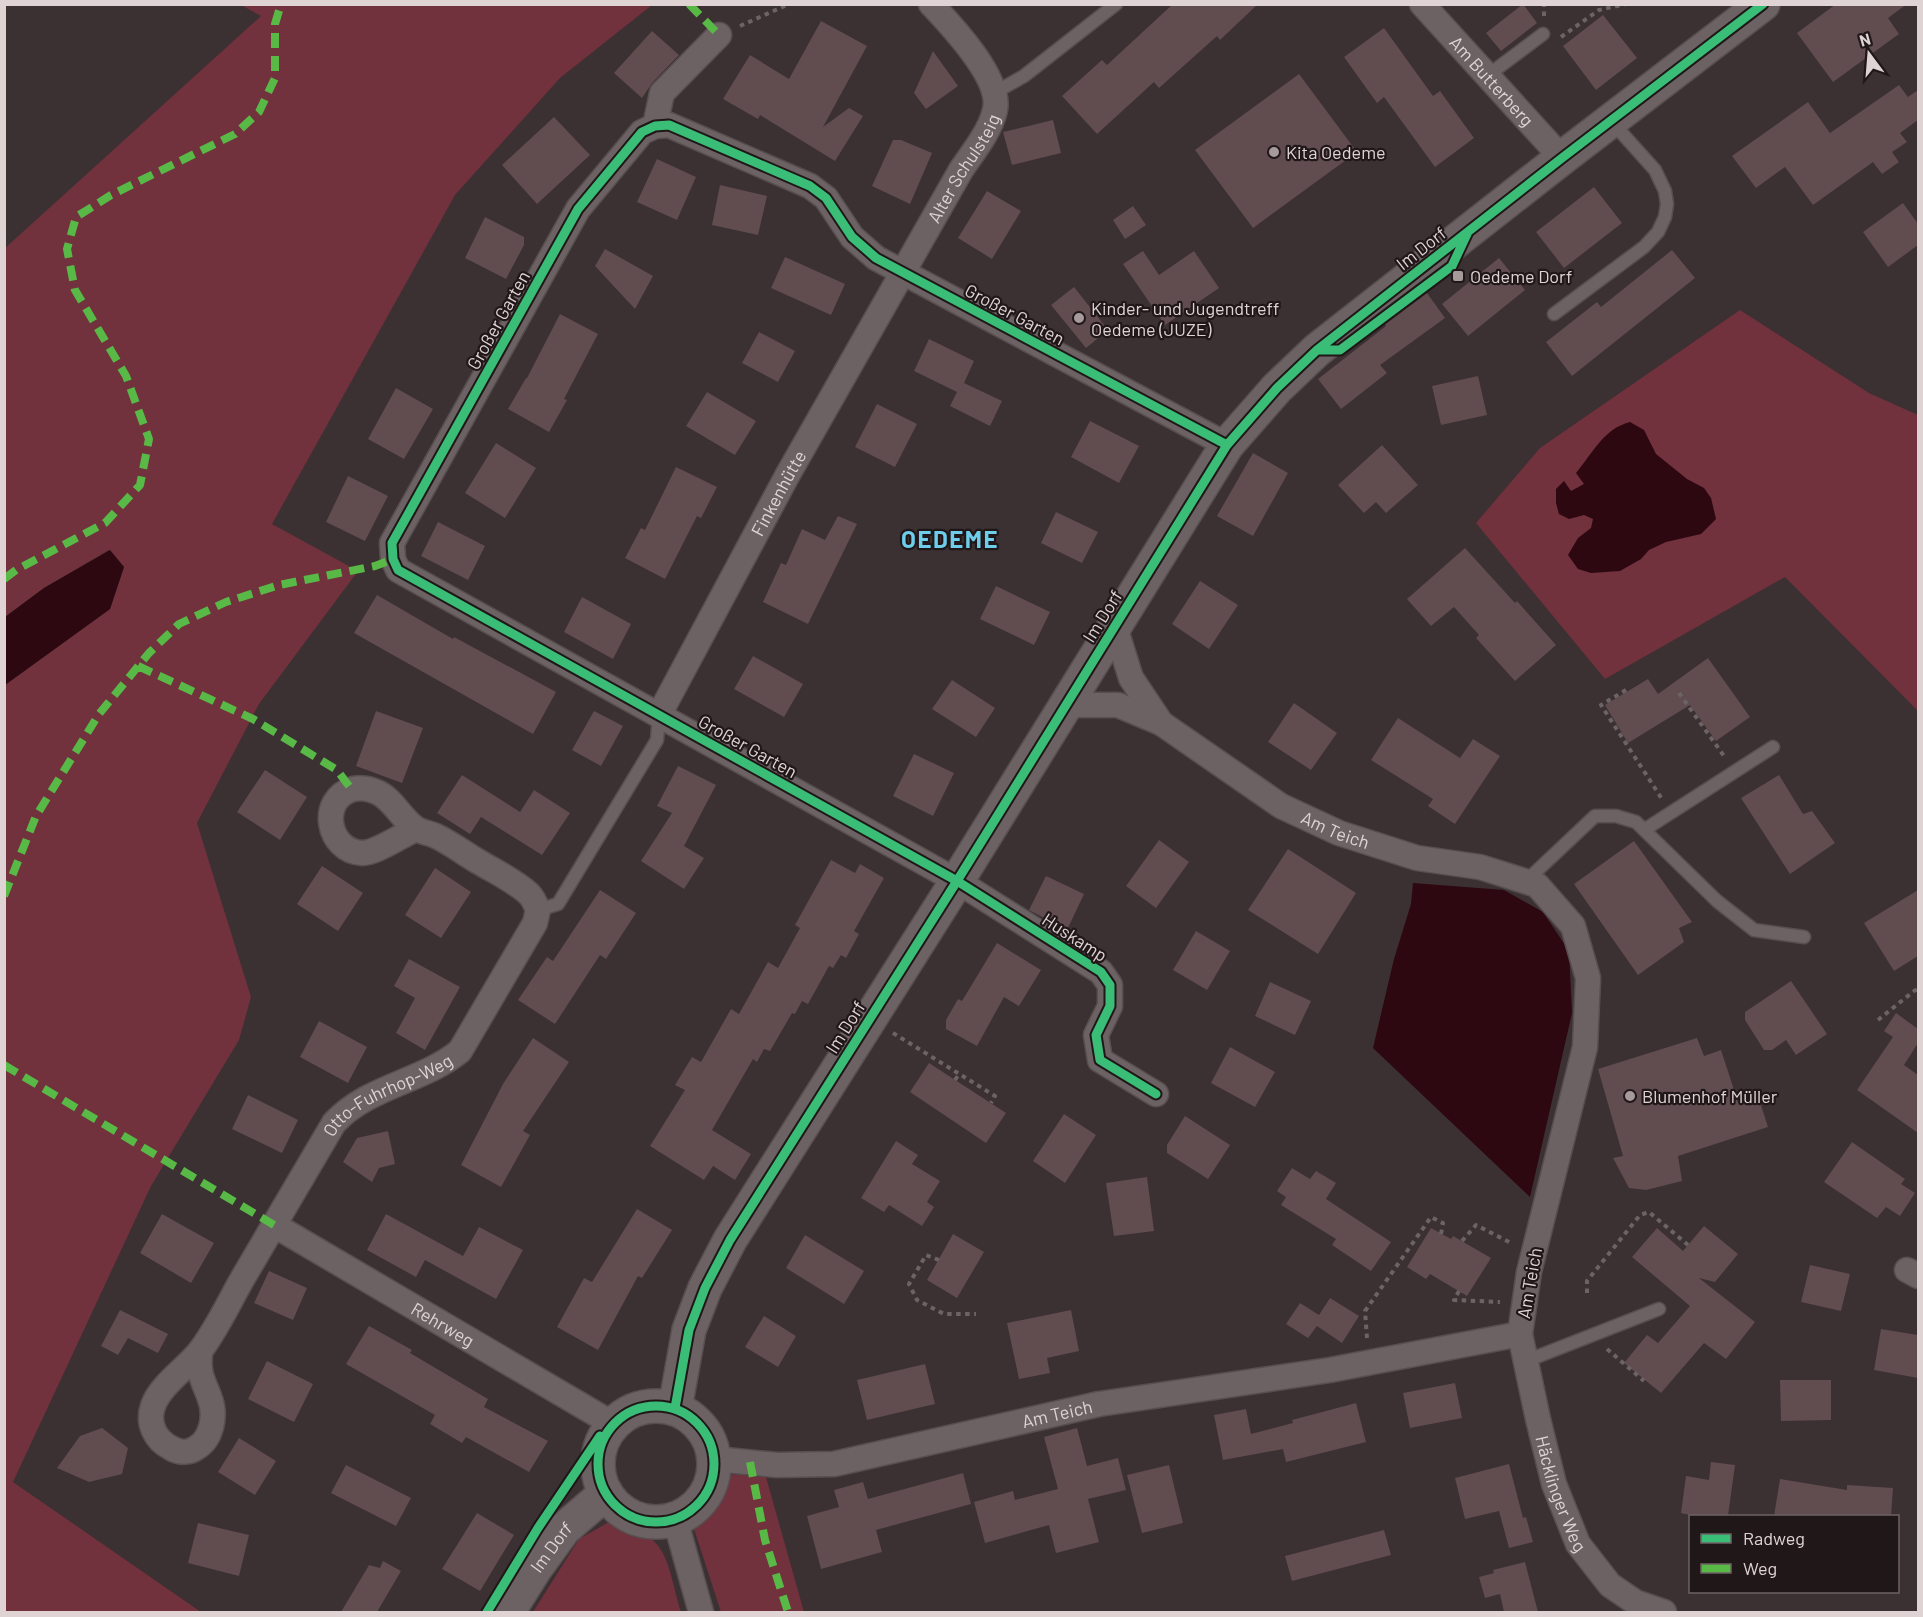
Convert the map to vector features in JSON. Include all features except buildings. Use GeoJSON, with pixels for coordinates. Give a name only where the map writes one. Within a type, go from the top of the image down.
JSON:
{"type":"FeatureCollection","features":[{"type":"Feature","properties":{"kind":"street","name":"Alter Schulsteig"},"geometry":{"type":"LineString","coordinates":[[903,274],[961,170],[992,122],[996,106],[988,78],[966,41],[931,4]]}},
{"type":"Feature","properties":{"kind":"street","name":"Am Butterberg"},"geometry":{"type":"LineString","coordinates":[[1422,4],[1562,158]]}},
{"type":"Feature","properties":{"kind":"street","name":"Im Dorf"},"geometry":{"type":"LineString","coordinates":[[675,1408],[689,1330],[705,1288],[730,1240],[957,881],[1227,445],[1277,388],[1317,350],[1763,4]]}},
{"type":"Feature","properties":{"kind":"street"},"geometry":{"type":"LineString","coordinates":[[655,126],[662,93],[719,35]]}},
{"type":"Feature","properties":{"kind":"street","name":"Großer Garten"},"geometry":{"type":"LineString","coordinates":[[957,881],[399,570],[393,559],[392,543],[578,208],[642,132],[655,126],[669,125],[810,186],[826,198],[852,237],[876,258],[1227,445]]}},
{"type":"Feature","properties":{"kind":"street","name":"Finkenhütte"},"geometry":{"type":"LineString","coordinates":[[658,715],[787,476],[903,274]]}},
{"type":"Feature","properties":{"kind":"street","name":"Am Teich"},"geometry":{"type":"LineString","coordinates":[[1115,627],[1131,678],[1161,723]]}},
{"type":"Feature","properties":{"kind":"street","name":"Am Teich"},"geometry":{"type":"LineString","coordinates":[[715,1459],[777,1466],[834,1464],[1099,1404],[1330,1370],[1520,1334],[1533,1254],[1585,1047],[1588,978],[1573,926],[1537,885],[1480,867],[1417,858],[1339,833],[1281,806],[1161,723],[1118,705],[1067,705]]}},
{"type":"Feature","properties":{"kind":"street"},"geometry":{"type":"LineString","coordinates":[[416,829],[436,836],[513,882],[531,895],[538,910]]}},
{"type":"Feature","properties":{"kind":"street","name":"Huskamp"},"geometry":{"type":"LineString","coordinates":[[957,881],[1101,972],[1110,985],[1110,1006],[1096,1035],[1100,1060],[1156,1094]]}},
{"type":"Feature","properties":{"kind":"street","name":"Otto-Fuhrhop-Weg"},"geometry":{"type":"LineString","coordinates":[[200,1351],[334,1122],[346,1110],[363,1099],[425,1073],[445,1063],[460,1051],[535,923],[538,910]]}},
{"type":"Feature","properties":{"kind":"street","name":"Rehrweg"},"geometry":{"type":"LineString","coordinates":[[274,1225],[613,1424]]}},
{"type":"Feature","properties":{"kind":"street","name":"Häcklinger Weg"},"geometry":{"type":"LineString","coordinates":[[1520,1334],[1554,1485],[1578,1544],[1610,1586],[1635,1602],[1664,1612]]}},
{"type":"Feature","properties":{"kind":"street"},"geometry":{"type":"LineString","coordinates":[[658,1405],[675,1408],[694,1419],[709,1437],[715,1459],[713,1478],[705,1496],[692,1510],[675,1519],[655,1522],[635,1519],[618,1508],[606,1493],[597,1470],[601,1446],[613,1424],[626,1414],[641,1407],[658,1405]]}},
{"type":"Feature","properties":{"kind":"street","name":"Im Dorf"},"geometry":{"type":"LineString","coordinates":[[508,1612],[564,1529],[606,1493]]}},
{"type":"Feature","properties":{"kind":"street"},"geometry":{"type":"LineString","coordinates":[[675,1519],[701,1612]]}},
{"type":"Feature","properties":{"kind":"lane"},"geometry":{"type":"LineString","coordinates":[[994,93],[1024,76],[1116,4]]}},
{"type":"Feature","properties":{"kind":"lane"},"geometry":{"type":"LineString","coordinates":[[1487,76],[1543,34]]}},
{"type":"Feature","properties":{"kind":"lane"},"geometry":{"type":"LineString","coordinates":[[1554,314],[1644,247],[1658,232],[1665,217],[1667,204],[1665,191],[1654,170],[1611,120]]}},
{"type":"Feature","properties":{"kind":"lane"},"geometry":{"type":"LineString","coordinates":[[538,910],[558,904],[657,740],[658,715]]}},
{"type":"Feature","properties":{"kind":"lane"},"geometry":{"type":"LineString","coordinates":[[1644,830],[1773,747]]}},
{"type":"Feature","properties":{"kind":"lane"},"geometry":{"type":"LineString","coordinates":[[1525,882],[1595,816],[1616,816],[1636,822],[1717,901],[1754,930],[1804,937]]}},
{"type":"Feature","properties":{"kind":"lane"},"geometry":{"type":"LineString","coordinates":[[1526,1361],[1659,1309]]}},
{"type":"Feature","properties":{"kind":"path"},"geometry":{"type":"LineString","coordinates":[[719,35],[789,4]]}},
{"type":"Feature","properties":{"kind":"path"},"geometry":{"type":"LineString","coordinates":[[1543,34],[1559,39],[1599,10],[1626,4]]}},
{"type":"Feature","properties":{"kind":"path"},"geometry":{"type":"LineString","coordinates":[[1626,690],[1601,705],[1670,813]]}},
{"type":"Feature","properties":{"kind":"path"},"geometry":{"type":"LineString","coordinates":[[1679,693],[1736,771]]}},
{"type":"Feature","properties":{"kind":"path"},"geometry":{"type":"LineString","coordinates":[[1878,1020],[1918,989]]}},
{"type":"Feature","properties":{"kind":"path"},"geometry":{"type":"LineString","coordinates":[[870,1019],[995,1096],[991,1103]]}},
{"type":"Feature","properties":{"kind":"path"},"geometry":{"type":"LineString","coordinates":[[955,1080],[959,1074]]}},
{"type":"Feature","properties":{"kind":"path"},"geometry":{"type":"LineString","coordinates":[[1587,1293],[1587,1281],[1640,1215],[1649,1212],[1688,1245]]}},
{"type":"Feature","properties":{"kind":"path"},"geometry":{"type":"LineString","coordinates":[[1369,1362],[1365,1311],[1431,1217],[1443,1223],[1441,1234]]}},
{"type":"Feature","properties":{"kind":"path"},"geometry":{"type":"LineString","coordinates":[[1462,1241],[1476,1225],[1533,1254]]}},
{"type":"Feature","properties":{"kind":"path"},"geometry":{"type":"LineString","coordinates":[[939,1260],[926,1255],[921,1260],[909,1284],[917,1300],[944,1314],[976,1314]]}},
{"type":"Feature","properties":{"kind":"path"},"geometry":{"type":"LineString","coordinates":[[1459,1291],[1454,1300],[1525,1304]]}},
{"type":"Feature","properties":{"kind":"path"},"geometry":{"type":"LineString","coordinates":[[1606,1348],[1644,1382]]}},
{"type":"Feature","properties":{"kind":"shaded area"},"geometry":{"type":"Polygon","coordinates":[[[241,5],[652,5],[560,78],[455,195],[272,524],[358,571],[259,704],[197,823],[251,997],[239,1040],[151,1186],[13,1482],[201,1612],[5,1612],[5,685],[110,609],[124,567],[109,550],[44,588],[5,617],[4,249],[261,16],[241,5]]]}},
{"type":"Feature","properties":{"kind":"shaded area"},"geometry":{"type":"Polygon","coordinates":[[[1740,310],[1869,393],[1918,415],[1918,711],[1785,577],[1605,679],[1476,523],[1540,448],[1740,310]]]}},
{"type":"Feature","properties":{"kind":"shaded area"},"geometry":{"type":"Polygon","coordinates":[[[1630,422],[1644,430],[1656,454],[1687,479],[1704,488],[1711,498],[1716,519],[1701,534],[1666,542],[1649,550],[1641,559],[1620,571],[1591,573],[1578,569],[1568,555],[1578,538],[1591,528],[1593,519],[1584,515],[1569,519],[1559,514],[1556,489],[1564,481],[1571,491],[1584,484],[1576,473],[1606,436],[1621,425],[1630,422]]]}},
{"type":"Feature","properties":{"kind":"shaded area"},"geometry":{"type":"Polygon","coordinates":[[[110,550],[124,567],[110,609],[5,685],[5,617],[44,588],[110,550]]]}},
{"type":"Feature","properties":{"kind":"shaded area"},"geometry":{"type":"Polygon","coordinates":[[[1413,883],[1504,890],[1543,912],[1569,951],[1572,1013],[1530,1197],[1373,1048],[1394,959],[1411,904],[1413,883]]]}},
{"type":"Feature","properties":{"kind":"shaded area"},"geometry":{"type":"Polygon","coordinates":[[[724,1474],[766,1477],[804,1612],[721,1612],[694,1529],[724,1474]]]}},
{"type":"Feature","properties":{"kind":"shaded area"},"geometry":{"type":"Polygon","coordinates":[[[609,1522],[629,1527],[655,1542],[668,1564],[681,1612],[533,1612],[579,1539],[609,1522]]]}},
{"type":"Feature","properties":{"kind":"marked path"},"geometry":{"type":"LineString","coordinates":[[4,579],[16,570],[105,523],[140,485],[149,439],[126,376],[75,290],[67,249],[76,217],[111,195],[235,134],[259,112],[275,78],[275,24],[281,4]]}},
{"type":"Feature","properties":{"kind":"marked path"},"geometry":{"type":"LineString","coordinates":[[689,4],[719,35]]}},
{"type":"Feature","properties":{"kind":"marked path"},"geometry":{"type":"LineString","coordinates":[[4,896],[36,816],[99,714],[149,653],[179,624],[226,602],[279,585],[375,566],[393,559]]}},
{"type":"Feature","properties":{"kind":"marked path"},"geometry":{"type":"LineString","coordinates":[[138,666],[253,719],[337,770],[352,790]]}},
{"type":"Feature","properties":{"kind":"marked path"},"geometry":{"type":"LineString","coordinates":[[4,1065],[274,1225]]}},
{"type":"Feature","properties":{"kind":"marked path"},"geometry":{"type":"LineString","coordinates":[[750,1462],[765,1540],[788,1612]]}},
{"type":"Feature","properties":{"kind":"cycle path"},"geometry":{"type":"LineString","coordinates":[[675,1408],[689,1330],[705,1288],[730,1240],[957,881],[1227,445],[1277,388],[1317,350],[1763,4]]}},
{"type":"Feature","properties":{"kind":"cycle path"},"geometry":{"type":"LineString","coordinates":[[1156,1094],[1100,1060],[1096,1035],[1110,1006],[1110,985],[1101,972],[957,881],[398,570],[393,559],[392,543],[578,209],[642,132],[655,126],[669,125],[810,186],[826,198],[852,237],[876,258],[1227,445]]}},
{"type":"Feature","properties":{"kind":"cycle path"},"geometry":{"type":"LineString","coordinates":[[1317,350],[1340,350],[1452,266],[1467,234]]}},
{"type":"Feature","properties":{"kind":"cycle path"},"geometry":{"type":"LineString","coordinates":[[656,1406],[678,1410],[697,1423],[710,1442],[714,1464],[710,1486],[697,1505],[678,1518],[656,1522],[634,1518],[615,1505],[602,1486],[598,1464],[602,1442],[615,1423],[634,1410],[656,1406]]}},
{"type":"Feature","properties":{"kind":"cycle path"},"geometry":{"type":"LineString","coordinates":[[487,1612],[538,1528],[600,1436]]}},
{"type":"Feature","properties":{"kind":"place","name":"Kita Oedeme"},"geometry":{"type":"Point","coordinates":[1274,152]}},
{"type":"Feature","properties":{"kind":"place","name":"Oedeme Dorf"},"geometry":{"type":"Point","coordinates":[1458,276]}},
{"type":"Feature","properties":{"kind":"place","name":"Kinder- und Jugendtreff Oedeme (JUZE)"},"geometry":{"type":"Point","coordinates":[1079,318]}},
{"type":"Feature","properties":{"kind":"place","name":"Blumenhof Müller"},"geometry":{"type":"Point","coordinates":[1630,1096]}},
{"type":"Feature","properties":{"kind":"district","name":"OEDEME"},"geometry":{"type":"Point","coordinates":[950,538]}}]}
